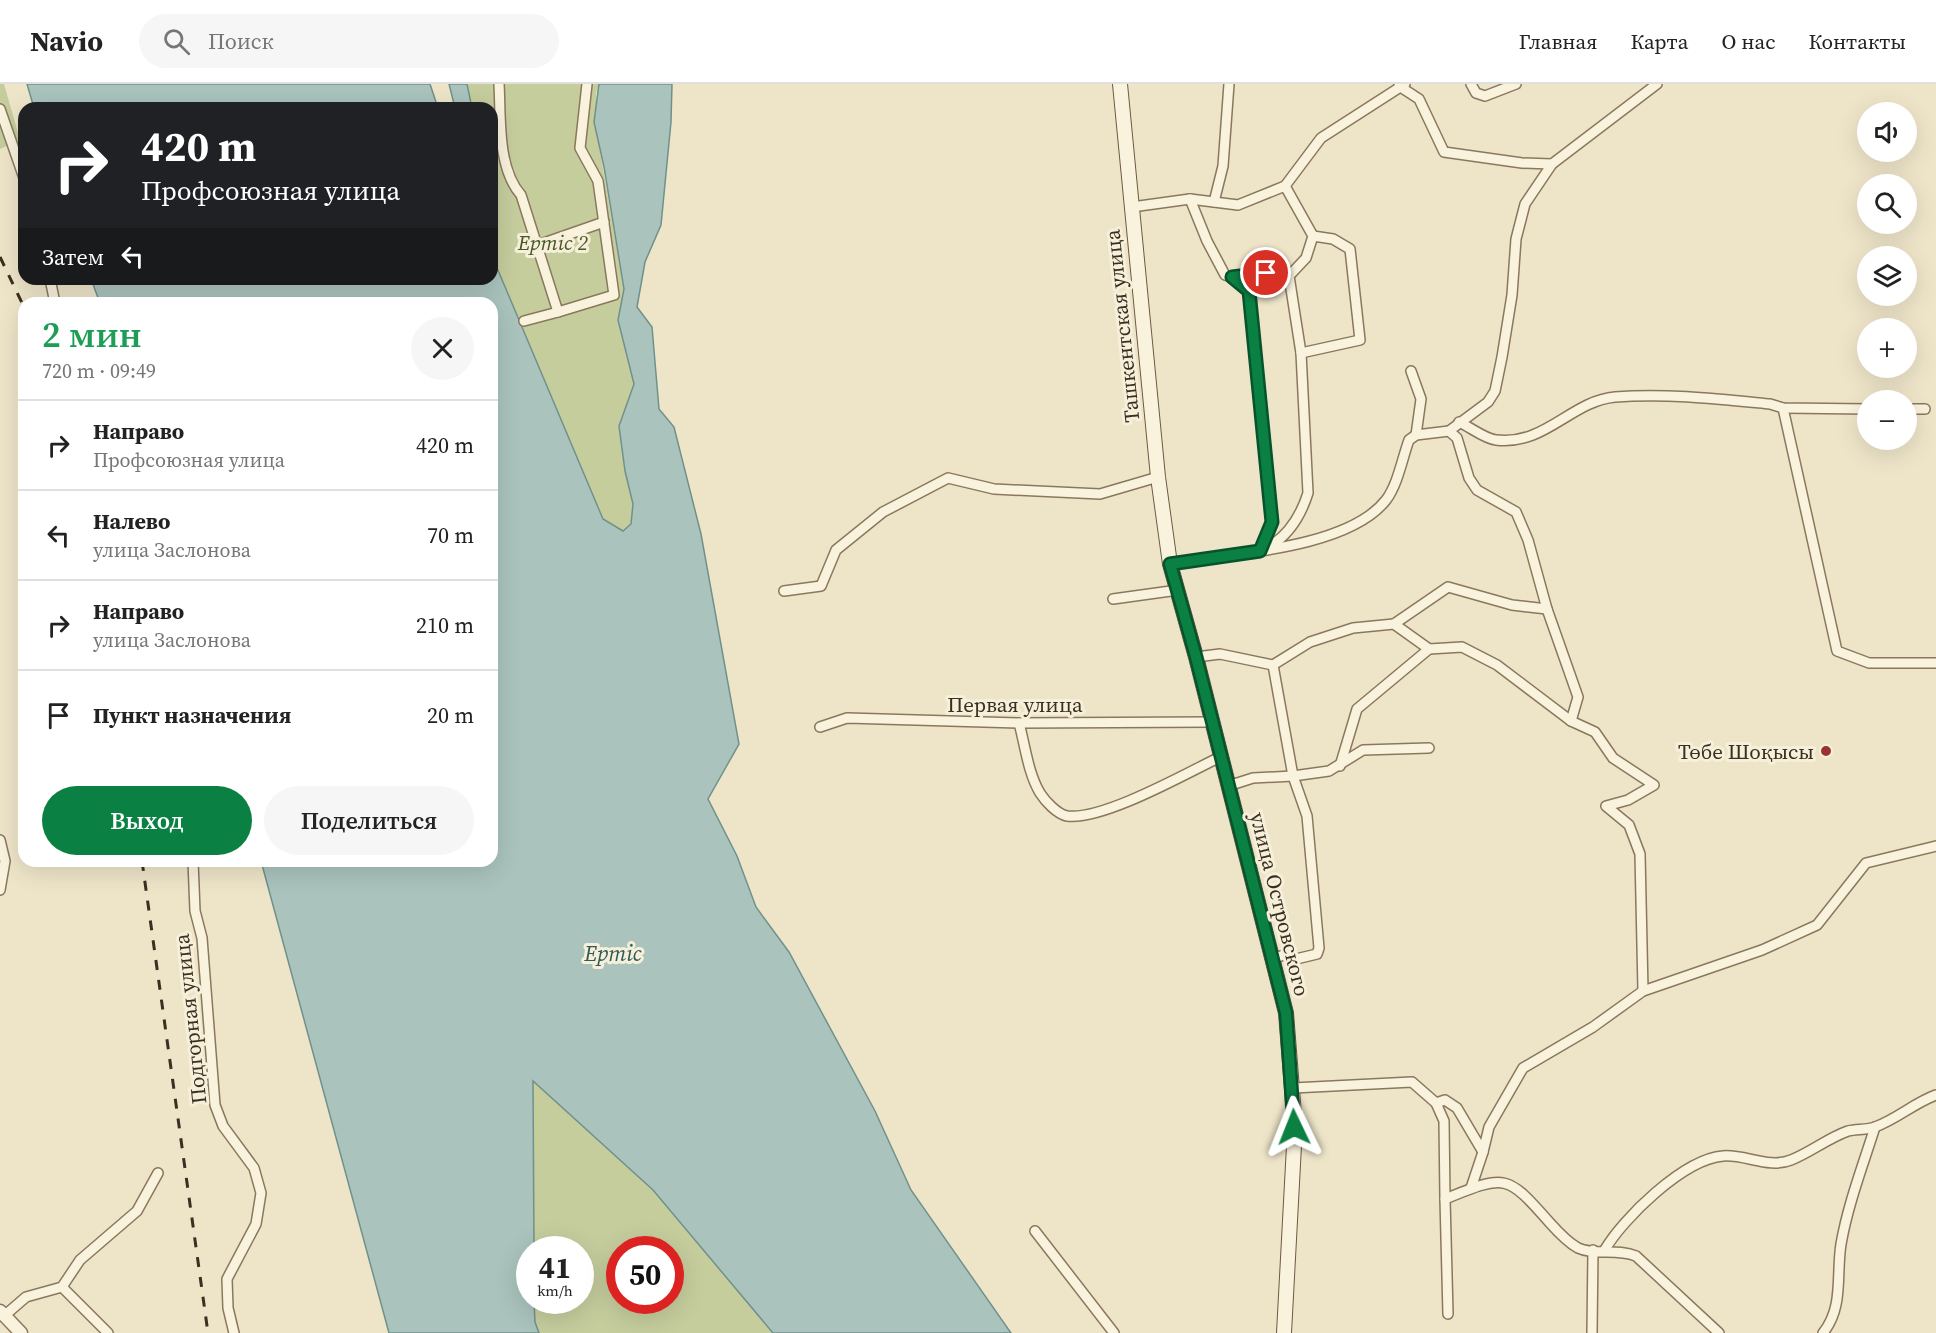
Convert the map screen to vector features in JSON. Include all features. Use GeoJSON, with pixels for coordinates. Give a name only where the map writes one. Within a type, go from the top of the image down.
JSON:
{"type":"FeatureCollection","features":[{"type":"Feature","properties":{"kind":"main road","name":"Ташкентская улица"},"geometry":{"type":"LineString","coordinates":[[1120,84],[1158,477],[1170,564]]}},
{"type":"Feature","properties":{"kind":"main road","name":"улица Островского"},"geometry":{"type":"LineString","coordinates":[[1170,564],[1196,657],[1286,1013],[1294,1127],[1284,1333]]}},
{"type":"Feature","properties":{"kind":"street"},"geometry":{"type":"LineString","coordinates":[[499,84],[504,152],[510,183],[521,195],[558,312]]}},
{"type":"Feature","properties":{"kind":"street"},"geometry":{"type":"LineString","coordinates":[[524,321],[614,295],[598,181],[580,148],[587,84]]}},
{"type":"Feature","properties":{"kind":"street"},"geometry":{"type":"LineString","coordinates":[[1214,202],[1223,166],[1228,84]]}},
{"type":"Feature","properties":{"kind":"street"},"geometry":{"type":"LineString","coordinates":[[1471,84],[1476,93],[1485,96],[1516,84]]}},
{"type":"Feature","properties":{"kind":"street"},"geometry":{"type":"LineString","coordinates":[[1170,564],[1260,551],[1340,532],[1378,509],[1388,497],[1409,440],[1416,435],[1449,431],[1488,402],[1495,391],[1512,295],[1516,239],[1525,204],[1534,186],[1552,164],[1657,84]]}},
{"type":"Feature","properties":{"kind":"street"},"geometry":{"type":"LineString","coordinates":[[1132,207],[1190,199],[1238,206],[1285,186],[1321,138],[1402,85],[1419,99],[1444,153],[1522,163],[1552,164]]}},
{"type":"Feature","properties":{"kind":"street"},"geometry":{"type":"LineString","coordinates":[[0,110],[18,161]]}},
{"type":"Feature","properties":{"kind":"street"},"geometry":{"type":"LineString","coordinates":[[1285,186],[1313,236],[1306,258],[1289,276]]}},
{"type":"Feature","properties":{"kind":"street"},"geometry":{"type":"LineString","coordinates":[[1190,199],[1219,267],[1249,291],[1272,522],[1260,551]]}},
{"type":"Feature","properties":{"kind":"street"},"geometry":{"type":"LineString","coordinates":[[538,245],[604,222]]}},
{"type":"Feature","properties":{"kind":"street"},"geometry":{"type":"LineString","coordinates":[[1300,353],[1360,340],[1350,249],[1334,239],[1313,236]]}},
{"type":"Feature","properties":{"kind":"street"},"geometry":{"type":"LineString","coordinates":[[1232,277],[1283,272],[1289,276],[1300,353],[1308,493],[1302,511],[1292,525],[1279,540],[1260,551]]}},
{"type":"Feature","properties":{"kind":"street"},"geometry":{"type":"LineString","coordinates":[[1411,371],[1421,399],[1416,435]]}},
{"type":"Feature","properties":{"kind":"street"},"geometry":{"type":"LineString","coordinates":[[1459,422],[1495,440],[1535,437],[1578,411],[1612,398],[1671,396],[1770,404],[1783,408],[1857,409]]}},
{"type":"Feature","properties":{"kind":"street"},"geometry":{"type":"LineString","coordinates":[[1783,408],[1837,651],[1869,663],[1936,663]]}},
{"type":"Feature","properties":{"kind":"street"},"geometry":{"type":"LineString","coordinates":[[1917,409],[1925,409]]}},
{"type":"Feature","properties":{"kind":"street"},"geometry":{"type":"LineString","coordinates":[[1449,431],[1457,438],[1469,478],[1477,490],[1516,512],[1528,540],[1547,609],[1578,698],[1572,721]]}},
{"type":"Feature","properties":{"kind":"street"},"geometry":{"type":"LineString","coordinates":[[784,591],[821,586],[836,550],[883,512],[948,478],[994,489],[1100,494],[1158,477]]}},
{"type":"Feature","properties":{"kind":"street"},"geometry":{"type":"LineString","coordinates":[[1196,657],[1220,654],[1274,665],[1310,642],[1353,628],[1394,624],[1448,588],[1512,605],[1547,609]]}},
{"type":"Feature","properties":{"kind":"street"},"geometry":{"type":"LineString","coordinates":[[1113,599],[1178,590]]}},
{"type":"Feature","properties":{"kind":"street"},"geometry":{"type":"LineString","coordinates":[[1394,624],[1429,649]]}},
{"type":"Feature","properties":{"kind":"street"},"geometry":{"type":"LineString","coordinates":[[1340,766],[1357,709],[1429,649],[1462,647],[1497,666],[1572,721],[1595,732],[1613,758],[1654,785],[1628,800],[1606,806],[1629,825],[1640,854],[1643,991]]}},
{"type":"Feature","properties":{"kind":"street"},"geometry":{"type":"LineString","coordinates":[[1271,959],[1284,955],[1296,959],[1317,954],[1319,948],[1317,899],[1307,816],[1293,776],[1274,665]]}},
{"type":"Feature","properties":{"kind":"street","name":"Первая улица"},"geometry":{"type":"LineString","coordinates":[[820,727],[847,718],[1019,723],[1211,722]]}},
{"type":"Feature","properties":{"kind":"street"},"geometry":{"type":"LineString","coordinates":[[1019,723],[1039,792],[1049,805],[1066,816],[1090,814],[1132,800],[1220,757]]}},
{"type":"Feature","properties":{"kind":"street"},"geometry":{"type":"LineString","coordinates":[[1228,786],[1253,778],[1329,771],[1363,750],[1429,748]]}},
{"type":"Feature","properties":{"kind":"street"},"geometry":{"type":"LineString","coordinates":[[0,840],[3,865],[0,890]]}},
{"type":"Feature","properties":{"kind":"street"},"geometry":{"type":"LineString","coordinates":[[1471,1188],[1489,1127],[1523,1068],[1593,1027],[1643,991],[1762,950],[1817,926],[1866,863],[1936,846]]}},
{"type":"Feature","properties":{"kind":"street","name":"Подгорная улица"},"geometry":{"type":"LineString","coordinates":[[193,867],[195,911],[202,938],[215,1105],[223,1126],[254,1168],[261,1193],[256,1224],[227,1279],[228,1308],[234,1333]]}},
{"type":"Feature","properties":{"kind":"street"},"geometry":{"type":"LineString","coordinates":[[1293,1088],[1412,1082],[1436,1103],[1444,1121],[1448,1314]]}},
{"type":"Feature","properties":{"kind":"street"},"geometry":{"type":"LineString","coordinates":[[1592,1333],[1599,1250],[1619,1228],[1676,1178],[1700,1161],[1724,1156],[1770,1162],[1789,1161],[1843,1134],[1875,1127],[1936,1095]]}},
{"type":"Feature","properties":{"kind":"street"},"geometry":{"type":"LineString","coordinates":[[1436,1103],[1445,1100],[1457,1108],[1483,1152]]}},
{"type":"Feature","properties":{"kind":"street"},"geometry":{"type":"LineString","coordinates":[[1822,1333],[1833,1320],[1839,1287],[1841,1244],[1856,1184],[1875,1127]]}},
{"type":"Feature","properties":{"kind":"street"},"geometry":{"type":"LineString","coordinates":[[21,1333],[2,1313],[26,1297],[62,1287],[80,1260],[137,1211],[158,1173]]}},
{"type":"Feature","properties":{"kind":"street"},"geometry":{"type":"LineString","coordinates":[[1445,1199],[1488,1182],[1510,1184],[1521,1190],[1568,1241],[1583,1250],[1626,1252],[1636,1256],[1719,1333]]}},
{"type":"Feature","properties":{"kind":"street"},"geometry":{"type":"LineString","coordinates":[[1035,1231],[1113,1333]]}},
{"type":"Feature","properties":{"kind":"street"},"geometry":{"type":"LineString","coordinates":[[62,1287],[108,1333]]}},
{"type":"Feature","properties":{"kind":"green space"},"geometry":{"type":"Polygon","coordinates":[[[0,84],[4,84],[18,133],[18,141],[0,149],[0,84]]]}},
{"type":"Feature","properties":{"kind":"green space","name":"Ертіс 2"},"geometry":{"type":"Polygon","coordinates":[[[467,84],[599,84],[596,93],[599,146],[624,289],[618,320],[634,384],[619,426],[625,471],[633,504],[631,524],[623,531],[604,520],[498,270],[498,102],[471,102],[467,84]]]}},
{"type":"Feature","properties":{"kind":"green space"},"geometry":{"type":"Polygon","coordinates":[[[533,1081],[653,1190],[773,1333],[539,1333],[535,1314],[594,1314],[594,1236],[534,1236],[533,1081]]]}},
{"type":"Feature","properties":{"kind":"water"},"geometry":{"type":"Polygon","coordinates":[[[27,84],[430,84],[436,102],[32,102],[27,84]]]}},
{"type":"Feature","properties":{"kind":"water"},"geometry":{"type":"Polygon","coordinates":[[[449,84],[467,84],[471,102],[454,102],[449,84]]]}},
{"type":"Feature","properties":{"kind":"water","name":"Ертіс"},"geometry":{"type":"Polygon","coordinates":[[[599,84],[672,84],[671,122],[661,225],[645,262],[637,307],[652,327],[659,409],[674,427],[701,534],[739,744],[708,799],[737,856],[756,907],[789,952],[875,1111],[911,1190],[1011,1333],[773,1333],[653,1190],[533,1081],[534,1236],[516,1236],[516,1314],[535,1314],[539,1333],[389,1333],[263,867],[498,867],[498,297],[98,297],[93,285],[498,285],[498,270],[603,519],[623,531],[631,524],[633,504],[625,471],[619,426],[634,384],[618,320],[624,289],[604,167],[594,122],[599,84]]]}},
{"type":"Feature","properties":{"kind":"railway"},"geometry":{"type":"LineString","coordinates":[[0,257],[19,297]]}},
{"type":"Feature","properties":{"kind":"railway"},"geometry":{"type":"LineString","coordinates":[[143,867],[208,1333]]}},
{"type":"Feature","properties":{"kind":"place","name":"Төбе Шоқысы"},"geometry":{"type":"Point","coordinates":[1826,751]}},
{"type":"Feature","properties":{"kind":"route"},"geometry":{"type":"LineString","coordinates":[[1266,273],[1232,277],[1249,291],[1272,522],[1260,551],[1170,564],[1196,657],[1286,1013],[1294,1127]]}}]}
